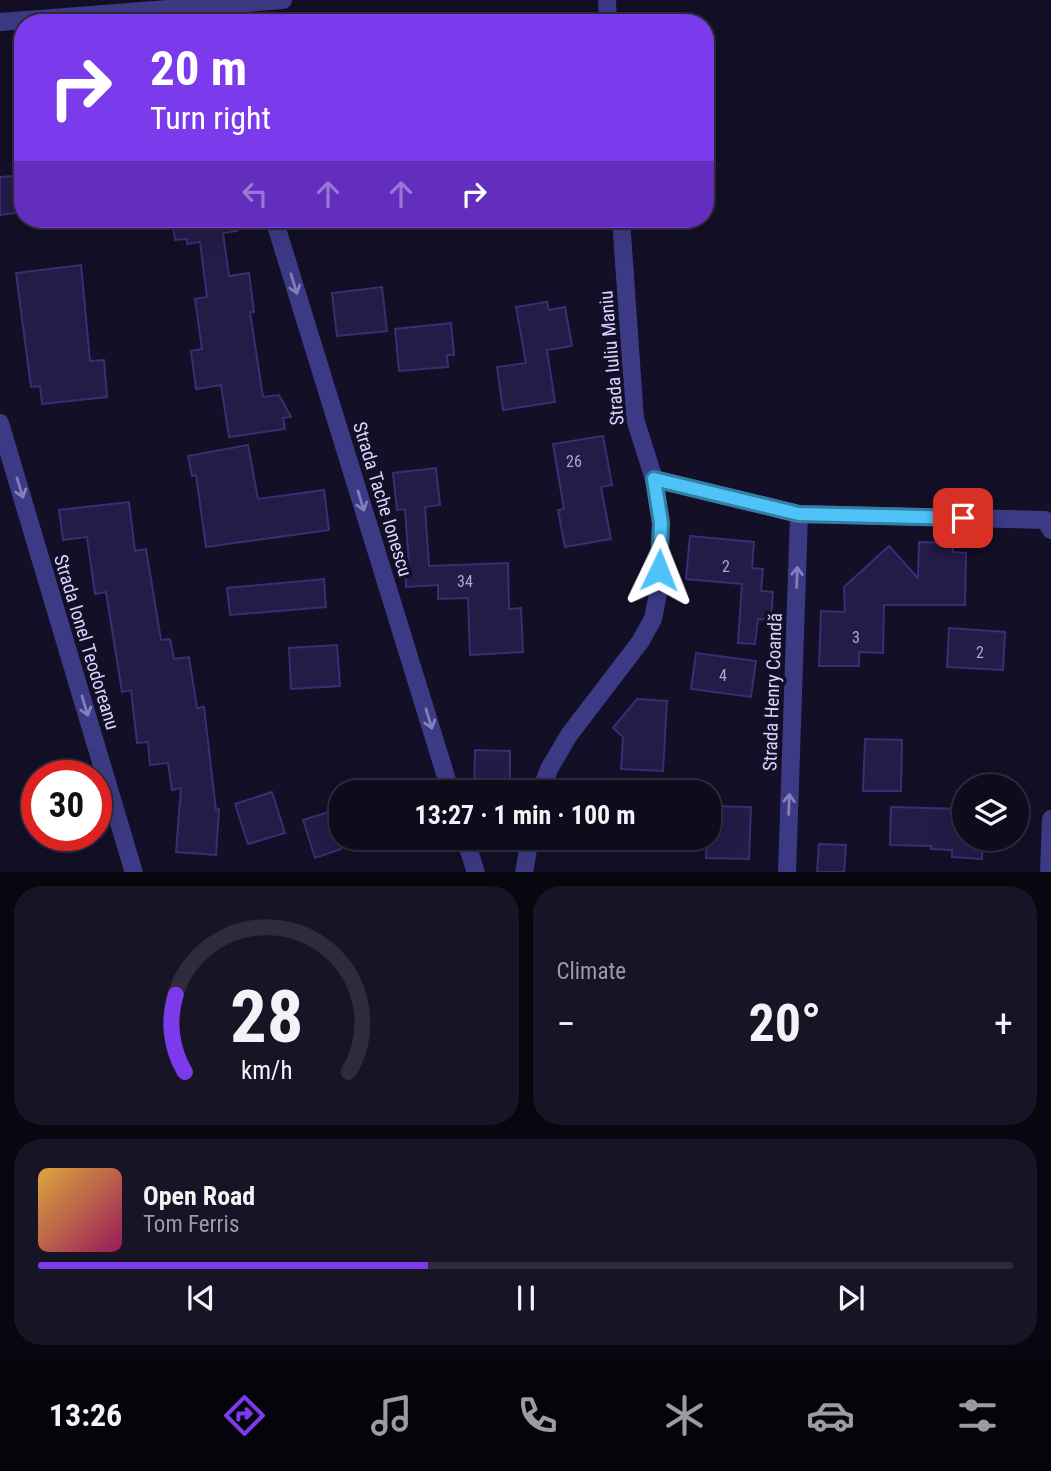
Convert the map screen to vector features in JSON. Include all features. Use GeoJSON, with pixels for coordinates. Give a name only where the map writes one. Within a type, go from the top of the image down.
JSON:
{"type":"FeatureCollection","features":[{"type":"Feature","properties":{"kind":"street"},"geometry":{"type":"LineString","coordinates":[[139,14],[208,10],[283,0]]}},
{"type":"Feature","properties":{"kind":"street","name":"Strada Tache Ionescu"},"geometry":{"type":"LineString","coordinates":[[277,228],[447,780]]}},
{"type":"Feature","properties":{"kind":"street","name":"Strada Iuliu Maniu"},"geometry":{"type":"LineString","coordinates":[[545,780],[569,735],[653,620],[658,593],[661,523],[654,479],[635,419],[622,228]]}},
{"type":"Feature","properties":{"kind":"street","name":"Strada Ionel Teodoreanu"},"geometry":{"type":"LineString","coordinates":[[0,423],[134,872]]}},
{"type":"Feature","properties":{"kind":"street"},"geometry":{"type":"LineString","coordinates":[[654,479],[799,514],[1048,525]]}},
{"type":"Feature","properties":{"kind":"street","name":"Strada Henry Coandă"},"geometry":{"type":"LineString","coordinates":[[787,872],[799,514]]}},
{"type":"Feature","properties":{"kind":"street"},"geometry":{"type":"LineString","coordinates":[[1049,872],[1051,819]]}},
{"type":"Feature","properties":{"kind":"street"},"geometry":{"type":"LineString","coordinates":[[469,850],[476,872]]}},
{"type":"Feature","properties":{"kind":"street"},"geometry":{"type":"LineString","coordinates":[[524,872],[528,850]]}},
{"type":"Feature","properties":{"kind":"building"},"geometry":{"type":"Polygon","coordinates":[[[14,176],[14,213],[0,215],[0,177],[14,176]]]}},
{"type":"Feature","properties":{"kind":"building"},"geometry":{"type":"Polygon","coordinates":[[[173,228],[237,228],[237,231],[223,233],[229,276],[249,273],[254,312],[250,312],[263,397],[279,395],[291,417],[283,418],[285,429],[229,437],[221,385],[196,389],[191,351],[202,349],[195,299],[207,297],[200,242],[187,244],[187,239],[175,240],[173,228]]]}},
{"type":"Feature","properties":{"kind":"building"},"geometry":{"type":"Polygon","coordinates":[[[81,265],[90,361],[104,360],[107,397],[42,404],[40,386],[31,387],[16,273],[81,265]]]}},
{"type":"Feature","properties":{"kind":"building"},"geometry":{"type":"Polygon","coordinates":[[[382,287],[387,331],[337,336],[332,293],[382,287]]]}},
{"type":"Feature","properties":{"kind":"building"},"geometry":{"type":"Polygon","coordinates":[[[547,302],[549,310],[565,307],[572,346],[547,350],[555,402],[503,410],[497,367],[526,363],[516,307],[547,302]]]}},
{"type":"Feature","properties":{"kind":"building"},"geometry":{"type":"Polygon","coordinates":[[[451,323],[454,355],[447,355],[448,367],[399,371],[395,329],[451,323]]]}},
{"type":"Feature","properties":{"kind":"building"},"geometry":{"type":"Polygon","coordinates":[[[603,436],[612,485],[601,487],[611,539],[565,547],[558,510],[564,509],[553,444],[603,436]]]}},
{"type":"Feature","properties":{"kind":"building"},"geometry":{"type":"Polygon","coordinates":[[[248,445],[258,499],[324,490],[329,530],[206,547],[196,475],[192,476],[188,456],[248,445]]]}},
{"type":"Feature","properties":{"kind":"building"},"geometry":{"type":"Polygon","coordinates":[[[436,468],[440,505],[425,507],[429,566],[508,563],[509,609],[521,608],[523,652],[470,655],[468,598],[438,599],[438,585],[406,587],[405,565],[409,565],[405,509],[397,510],[393,473],[436,468]]]}},
{"type":"Feature","properties":{"kind":"building"},"geometry":{"type":"Polygon","coordinates":[[[129,502],[135,551],[146,549],[161,640],[170,639],[174,659],[189,657],[197,708],[204,707],[216,810],[219,809],[216,855],[176,852],[181,788],[172,790],[168,763],[150,765],[148,742],[137,743],[131,690],[122,692],[106,592],[95,594],[87,537],[63,540],[59,510],[129,502]]]}},
{"type":"Feature","properties":{"kind":"building"},"geometry":{"type":"Polygon","coordinates":[[[690,536],[754,542],[752,568],[763,569],[761,591],[773,592],[771,620],[758,619],[755,644],[738,643],[742,584],[686,579],[690,536]]]}},
{"type":"Feature","properties":{"kind":"building"},"geometry":{"type":"Polygon","coordinates":[[[919,542],[953,543],[953,552],[966,553],[965,605],[884,605],[883,653],[859,652],[859,666],[819,666],[821,611],[845,612],[844,587],[889,546],[918,578],[919,542]]]}},
{"type":"Feature","properties":{"kind":"building"},"geometry":{"type":"Polygon","coordinates":[[[324,579],[326,607],[230,615],[227,588],[324,579]]]}},
{"type":"Feature","properties":{"kind":"building"},"geometry":{"type":"Polygon","coordinates":[[[949,628],[1005,632],[1003,670],[947,667],[949,628]]]}},
{"type":"Feature","properties":{"kind":"building"},"geometry":{"type":"Polygon","coordinates":[[[337,645],[340,686],[291,689],[289,648],[337,645]]]}},
{"type":"Feature","properties":{"kind":"building"},"geometry":{"type":"Polygon","coordinates":[[[696,653],[756,661],[751,697],[691,689],[696,653]]]}},
{"type":"Feature","properties":{"kind":"building"},"geometry":{"type":"Polygon","coordinates":[[[637,699],[667,701],[663,771],[621,769],[623,737],[613,728],[637,699]]]}},
{"type":"Feature","properties":{"kind":"building"},"geometry":{"type":"Polygon","coordinates":[[[865,739],[902,740],[901,791],[863,791],[865,739]]]}},
{"type":"Feature","properties":{"kind":"building"},"geometry":{"type":"Polygon","coordinates":[[[475,750],[510,751],[510,780],[474,780],[475,750]]]}},
{"type":"Feature","properties":{"kind":"building"},"geometry":{"type":"Polygon","coordinates":[[[272,792],[285,833],[248,844],[235,804],[272,792]]]}},
{"type":"Feature","properties":{"kind":"building"},"geometry":{"type":"Polygon","coordinates":[[[721,806],[751,807],[749,859],[706,858],[706,850],[721,850],[721,806]]]}},
{"type":"Feature","properties":{"kind":"building"},"geometry":{"type":"Polygon","coordinates":[[[891,807],[952,809],[952,850],[931,849],[931,846],[890,845],[891,807]]]}},
{"type":"Feature","properties":{"kind":"building"},"geometry":{"type":"Polygon","coordinates":[[[329,812],[329,850],[338,850],[315,858],[303,820],[329,812]]]}},
{"type":"Feature","properties":{"kind":"building"},"geometry":{"type":"Polygon","coordinates":[[[819,844],[846,845],[844,872],[817,872],[819,844]]]}},
{"type":"Feature","properties":{"kind":"building"},"geometry":{"type":"Polygon","coordinates":[[[952,851],[982,851],[982,859],[952,857],[952,851]]]}},
{"type":"Feature","properties":{"kind":"route"},"geometry":{"type":"LineString","coordinates":[[659,570],[661,523],[654,479],[799,514],[963,518]]}}]}
